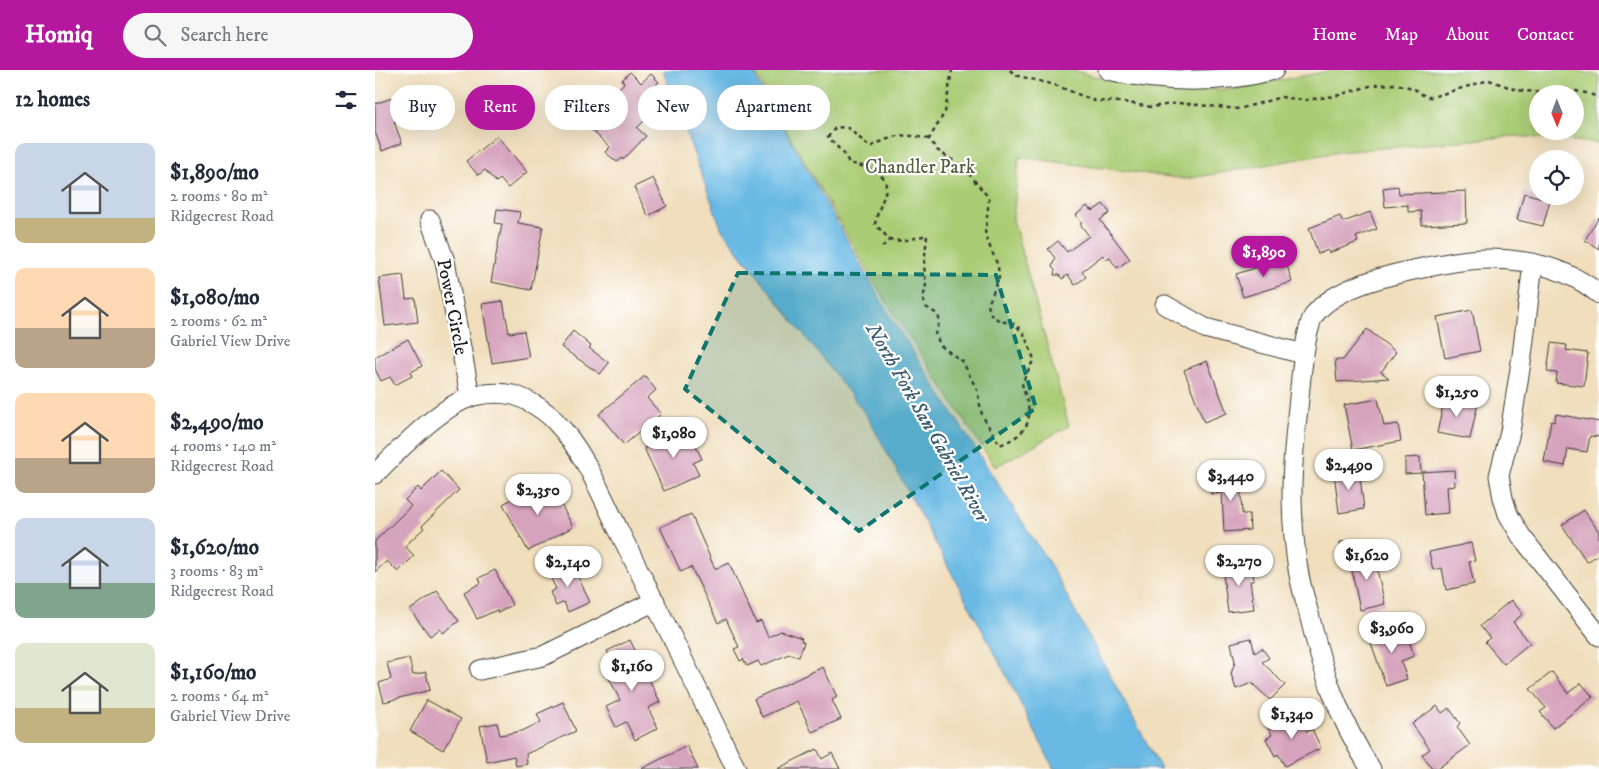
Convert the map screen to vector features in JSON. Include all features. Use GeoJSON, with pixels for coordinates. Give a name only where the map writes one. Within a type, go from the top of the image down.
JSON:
{"type":"FeatureCollection","features":[{"type":"Feature","properties":{"kind":"street"},"geometry":{"type":"LineString","coordinates":[[1108,70],[1190,81],[1240,78],[1274,70]]}},
{"type":"Feature","properties":{"kind":"street","name":"Power Circle"},"geometry":{"type":"LineString","coordinates":[[430,220],[445,261],[470,396]]}},
{"type":"Feature","properties":{"kind":"street"},"geometry":{"type":"LineString","coordinates":[[1371,769],[1357,748],[1334,700],[1318,654],[1298,570],[1292,490],[1303,354],[1312,318],[1329,300],[1349,290],[1395,273],[1474,260],[1533,263],[1562,272],[1583,282],[1599,294]]}},
{"type":"Feature","properties":{"kind":"street"},"geometry":{"type":"LineString","coordinates":[[1533,263],[1522,356],[1509,432],[1499,476],[1508,514],[1521,536],[1599,636]]}},
{"type":"Feature","properties":{"kind":"street"},"geometry":{"type":"LineString","coordinates":[[1165,305],[1205,328],[1303,354]]}},
{"type":"Feature","properties":{"kind":"street"},"geometry":{"type":"LineString","coordinates":[[375,474],[436,417],[470,396],[513,395],[554,419],[578,450],[655,601],[736,769]]}},
{"type":"Feature","properties":{"kind":"street"},"geometry":{"type":"LineString","coordinates":[[480,670],[543,656],[655,601]]}},
{"type":"Feature","properties":{"kind":"path"},"geometry":{"type":"LineString","coordinates":[[929,139],[945,112],[952,70]]}},
{"type":"Feature","properties":{"kind":"path"},"geometry":{"type":"LineString","coordinates":[[1010,70],[1015,75],[1055,85],[1095,101],[1123,102],[1151,107],[1178,103],[1239,109],[1281,96],[1306,100],[1335,96],[1373,85],[1395,84],[1413,88],[1426,97],[1432,97],[1489,80],[1517,90],[1544,93],[1576,91],[1599,98]]}},
{"type":"Feature","properties":{"kind":"path"},"geometry":{"type":"LineString","coordinates":[[836,127],[848,128],[871,146],[893,136],[908,135],[929,139],[937,150],[964,168],[989,198],[985,236],[998,266],[999,278],[988,304],[991,315],[1000,321],[1015,324],[1024,334],[1034,359],[1022,383],[1029,408],[1026,427],[1015,439],[1000,445],[982,415],[977,390],[963,362],[941,346],[935,334],[940,321],[937,314],[926,307],[923,299],[926,285],[924,265],[927,235],[903,241],[891,240],[875,224],[877,212],[886,188],[883,179],[873,170],[849,163],[845,155],[829,137],[836,127]]}},
{"type":"Feature","properties":{"kind":"path"},"geometry":{"type":"LineString","coordinates":[[882,247],[891,240]]}},
{"type":"Feature","properties":{"kind":"highlighted area"},"geometry":{"type":"Polygon","coordinates":[[[738,273],[996,275],[1036,408],[859,531],[685,389],[738,273]]]}},
{"type":"Feature","properties":{"kind":"green space","name":"Chandler Park"},"geometry":{"type":"Polygon","coordinates":[[[754,70],[1072,70],[1145,90],[1235,89],[1334,70],[1573,70],[1599,76],[1599,143],[1563,140],[1584,140],[1584,85],[1529,85],[1529,137],[1515,136],[1339,152],[1186,179],[1019,157],[1013,219],[1069,426],[995,467],[875,284],[786,130],[830,130],[830,85],[762,85],[754,70]]]}},
{"type":"Feature","properties":{"kind":"water","name":"North Fork San Gabriel River"},"geometry":{"type":"Polygon","coordinates":[[[663,70],[753,70],[760,85],[717,85],[717,130],[785,130],[891,318],[1049,563],[1161,769],[1054,769],[1001,665],[868,417],[722,230],[685,130],[707,130],[707,85],[669,85],[663,70]]]}},
{"type":"Feature","properties":{"kind":"building"},"geometry":{"type":"Polygon","coordinates":[[[630,72],[641,83],[651,74],[659,82],[656,85],[638,85],[637,128],[646,136],[623,160],[622,158],[617,162],[605,152],[610,147],[591,130],[628,130],[628,85],[622,85],[624,83],[622,80],[630,72]]]}},
{"type":"Feature","properties":{"kind":"building"},"geometry":{"type":"Polygon","coordinates":[[[390,99],[390,130],[397,130],[402,143],[382,151],[375,132],[375,104],[390,99]]]}},
{"type":"Feature","properties":{"kind":"building"},"geometry":{"type":"Polygon","coordinates":[[[497,136],[527,172],[508,188],[500,179],[496,182],[485,170],[478,175],[466,161],[497,136]]]}},
{"type":"Feature","properties":{"kind":"building"},"geometry":{"type":"Polygon","coordinates":[[[653,178],[667,206],[648,216],[634,187],[653,178]]]}},
{"type":"Feature","properties":{"kind":"building"},"geometry":{"type":"Polygon","coordinates":[[[1398,186],[1399,194],[1466,191],[1467,223],[1422,225],[1421,211],[1408,212],[1408,205],[1385,207],[1383,188],[1398,186]]]}},
{"type":"Feature","properties":{"kind":"building"},"geometry":{"type":"Polygon","coordinates":[[[1524,193],[1529,194],[1529,205],[1549,205],[1543,226],[1517,220],[1524,193]]]}},
{"type":"Feature","properties":{"kind":"building"},"geometry":{"type":"Polygon","coordinates":[[[1103,204],[1110,213],[1100,220],[1130,259],[1117,268],[1109,257],[1106,260],[1103,255],[1082,271],[1086,277],[1075,285],[1068,275],[1062,279],[1059,275],[1054,275],[1055,270],[1052,267],[1055,258],[1048,249],[1058,241],[1067,252],[1089,236],[1076,215],[1087,206],[1093,211],[1103,204]]]}},
{"type":"Feature","properties":{"kind":"building"},"geometry":{"type":"Polygon","coordinates":[[[497,209],[520,212],[518,223],[543,227],[531,290],[491,282],[502,224],[495,223],[497,209]]]}},
{"type":"Feature","properties":{"kind":"building"},"geometry":{"type":"Polygon","coordinates":[[[1370,212],[1377,229],[1356,237],[1358,242],[1329,253],[1328,250],[1318,254],[1309,228],[1340,216],[1343,222],[1370,212]]]}},
{"type":"Feature","properties":{"kind":"building"},"geometry":{"type":"Polygon","coordinates":[[[1599,217],[1599,249],[1585,240],[1599,217]]]}},
{"type":"Feature","properties":{"kind":"building"},"geometry":{"type":"Polygon","coordinates":[[[1285,259],[1292,282],[1243,297],[1236,274],[1285,259]]]}},
{"type":"Feature","properties":{"kind":"building"},"geometry":{"type":"Polygon","coordinates":[[[403,275],[406,299],[415,298],[418,322],[385,326],[379,278],[403,275]]]}},
{"type":"Feature","properties":{"kind":"building"},"geometry":{"type":"Polygon","coordinates":[[[503,301],[509,333],[524,331],[529,357],[492,363],[482,304],[503,301]]]}},
{"type":"Feature","properties":{"kind":"building"},"geometry":{"type":"Polygon","coordinates":[[[1472,310],[1480,351],[1445,358],[1437,317],[1472,310]]]}},
{"type":"Feature","properties":{"kind":"building"},"geometry":{"type":"Polygon","coordinates":[[[1367,329],[1396,352],[1381,372],[1389,378],[1337,382],[1335,360],[1343,360],[1367,329]]]}},
{"type":"Feature","properties":{"kind":"building"},"geometry":{"type":"Polygon","coordinates":[[[573,331],[591,346],[589,348],[609,363],[600,374],[561,347],[573,331]]]}},
{"type":"Feature","properties":{"kind":"building"},"geometry":{"type":"Polygon","coordinates":[[[408,339],[422,366],[411,372],[412,376],[395,385],[390,377],[381,381],[375,369],[375,357],[408,339]]]}},
{"type":"Feature","properties":{"kind":"building"},"geometry":{"type":"Polygon","coordinates":[[[1551,343],[1567,345],[1566,350],[1588,353],[1584,386],[1556,383],[1557,373],[1547,372],[1551,343]]]}},
{"type":"Feature","properties":{"kind":"building"},"geometry":{"type":"Polygon","coordinates":[[[1207,361],[1227,413],[1204,422],[1184,370],[1207,361]]]}},
{"type":"Feature","properties":{"kind":"building"},"geometry":{"type":"Polygon","coordinates":[[[645,376],[656,390],[647,398],[661,414],[624,445],[599,414],[645,376]]]}},
{"type":"Feature","properties":{"kind":"building"},"geometry":{"type":"Polygon","coordinates":[[[1445,396],[1478,403],[1470,439],[1437,433],[1445,396]]]}},
{"type":"Feature","properties":{"kind":"building"},"geometry":{"type":"Polygon","coordinates":[[[1378,399],[1384,426],[1398,424],[1401,441],[1353,450],[1344,405],[1378,399]]]}},
{"type":"Feature","properties":{"kind":"building"},"geometry":{"type":"Polygon","coordinates":[[[1556,414],[1599,422],[1599,437],[1590,436],[1587,452],[1568,449],[1565,466],[1544,462],[1551,421],[1554,422],[1556,414]]]}},
{"type":"Feature","properties":{"kind":"building"},"geometry":{"type":"Polygon","coordinates":[[[687,427],[702,459],[693,463],[699,475],[664,491],[644,448],[687,427]]]}},
{"type":"Feature","properties":{"kind":"building"},"geometry":{"type":"Polygon","coordinates":[[[1420,457],[1421,473],[1405,474],[1405,458],[1420,457]]]}},
{"type":"Feature","properties":{"kind":"building"},"geometry":{"type":"Polygon","coordinates":[[[1359,469],[1364,509],[1339,513],[1334,472],[1359,469]]]}},
{"type":"Feature","properties":{"kind":"building"},"geometry":{"type":"Polygon","coordinates":[[[1454,470],[1455,486],[1447,487],[1449,513],[1425,515],[1422,472],[1454,470]]]}},
{"type":"Feature","properties":{"kind":"building"},"geometry":{"type":"Polygon","coordinates":[[[441,471],[459,490],[422,526],[424,528],[405,546],[414,556],[398,572],[387,561],[375,572],[375,541],[411,506],[405,500],[418,487],[421,491],[441,471]]]}},
{"type":"Feature","properties":{"kind":"building"},"geometry":{"type":"Polygon","coordinates":[[[1240,475],[1242,514],[1249,514],[1250,530],[1224,532],[1222,493],[1211,494],[1210,477],[1240,475]]]}},
{"type":"Feature","properties":{"kind":"building"},"geometry":{"type":"Polygon","coordinates":[[[548,480],[573,527],[528,551],[503,504],[548,480]]]}},
{"type":"Feature","properties":{"kind":"building"},"geometry":{"type":"Polygon","coordinates":[[[1584,510],[1599,532],[1599,554],[1587,562],[1562,525],[1584,510]]]}},
{"type":"Feature","properties":{"kind":"building"},"geometry":{"type":"Polygon","coordinates":[[[691,514],[715,569],[729,563],[756,623],[761,621],[768,637],[781,631],[802,638],[801,641],[804,642],[799,657],[789,654],[761,666],[758,661],[747,666],[743,659],[740,661],[734,649],[739,647],[726,619],[718,623],[691,567],[681,572],[660,527],[691,514]]]}},
{"type":"Feature","properties":{"kind":"building"},"geometry":{"type":"Polygon","coordinates":[[[1355,541],[1356,555],[1342,557],[1340,542],[1355,541]]]}},
{"type":"Feature","properties":{"kind":"building"},"geometry":{"type":"Polygon","coordinates":[[[1471,543],[1475,561],[1469,562],[1474,584],[1446,590],[1442,568],[1433,570],[1429,552],[1471,543]]]}},
{"type":"Feature","properties":{"kind":"building"},"geometry":{"type":"Polygon","coordinates":[[[1373,552],[1385,604],[1360,610],[1349,557],[1373,552]]]}},
{"type":"Feature","properties":{"kind":"building"},"geometry":{"type":"Polygon","coordinates":[[[571,562],[590,602],[568,612],[564,602],[556,606],[550,592],[556,589],[548,572],[571,562]]]}},
{"type":"Feature","properties":{"kind":"building"},"geometry":{"type":"Polygon","coordinates":[[[1252,563],[1254,581],[1250,581],[1254,609],[1228,612],[1222,567],[1252,563]]]}},
{"type":"Feature","properties":{"kind":"building"},"geometry":{"type":"Polygon","coordinates":[[[495,570],[512,605],[498,613],[497,610],[477,619],[464,592],[481,583],[479,578],[495,570]]]}},
{"type":"Feature","properties":{"kind":"building"},"geometry":{"type":"Polygon","coordinates":[[[437,591],[459,621],[443,633],[440,629],[430,636],[410,610],[437,591]]]}},
{"type":"Feature","properties":{"kind":"building"},"geometry":{"type":"Polygon","coordinates":[[[1511,600],[1523,614],[1513,622],[1530,643],[1504,664],[1485,642],[1490,638],[1480,626],[1511,600]]]}},
{"type":"Feature","properties":{"kind":"building"},"geometry":{"type":"Polygon","coordinates":[[[1404,625],[1414,656],[1401,661],[1407,679],[1386,686],[1369,637],[1404,625]]]}},
{"type":"Feature","properties":{"kind":"building"},"geometry":{"type":"Polygon","coordinates":[[[1251,638],[1255,653],[1262,648],[1269,658],[1262,662],[1285,685],[1270,700],[1252,683],[1236,689],[1231,674],[1235,662],[1231,643],[1251,638]]]}},
{"type":"Feature","properties":{"kind":"building"},"geometry":{"type":"Polygon","coordinates":[[[630,640],[660,702],[648,708],[658,728],[635,740],[626,722],[616,727],[606,707],[620,700],[609,678],[618,673],[607,651],[630,640]]]}},
{"type":"Feature","properties":{"kind":"building"},"geometry":{"type":"Polygon","coordinates":[[[409,658],[413,675],[426,672],[430,690],[384,702],[379,683],[391,679],[387,663],[409,658]]]}},
{"type":"Feature","properties":{"kind":"building"},"geometry":{"type":"Polygon","coordinates":[[[823,667],[837,697],[832,700],[841,719],[812,732],[797,701],[762,717],[754,699],[823,667]]]}},
{"type":"Feature","properties":{"kind":"building"},"geometry":{"type":"Polygon","coordinates":[[[1552,672],[1568,693],[1581,683],[1593,697],[1553,728],[1540,712],[1546,708],[1530,689],[1552,672]]]}},
{"type":"Feature","properties":{"kind":"building"},"geometry":{"type":"Polygon","coordinates":[[[427,700],[461,719],[443,750],[410,731],[427,700]]]}},
{"type":"Feature","properties":{"kind":"building"},"geometry":{"type":"Polygon","coordinates":[[[563,702],[576,731],[526,754],[527,764],[516,766],[514,756],[487,762],[480,726],[497,723],[500,735],[522,731],[541,722],[537,714],[563,702]]]}},
{"type":"Feature","properties":{"kind":"building"},"geometry":{"type":"Polygon","coordinates":[[[1437,706],[1442,713],[1449,708],[1460,723],[1457,727],[1470,745],[1437,769],[1432,769],[1422,755],[1430,749],[1412,724],[1437,706]]]}},
{"type":"Feature","properties":{"kind":"building"},"geometry":{"type":"Polygon","coordinates":[[[1297,712],[1307,732],[1312,729],[1321,748],[1285,766],[1278,754],[1275,756],[1266,739],[1272,735],[1268,727],[1297,712]]]}},
{"type":"Feature","properties":{"kind":"building"},"geometry":{"type":"Polygon","coordinates":[[[687,746],[698,769],[641,769],[687,746]]]}},
{"type":"Feature","properties":{"kind":"building"},"geometry":{"type":"Polygon","coordinates":[[[817,749],[822,759],[832,753],[840,769],[777,769],[817,749]]]}}]}
